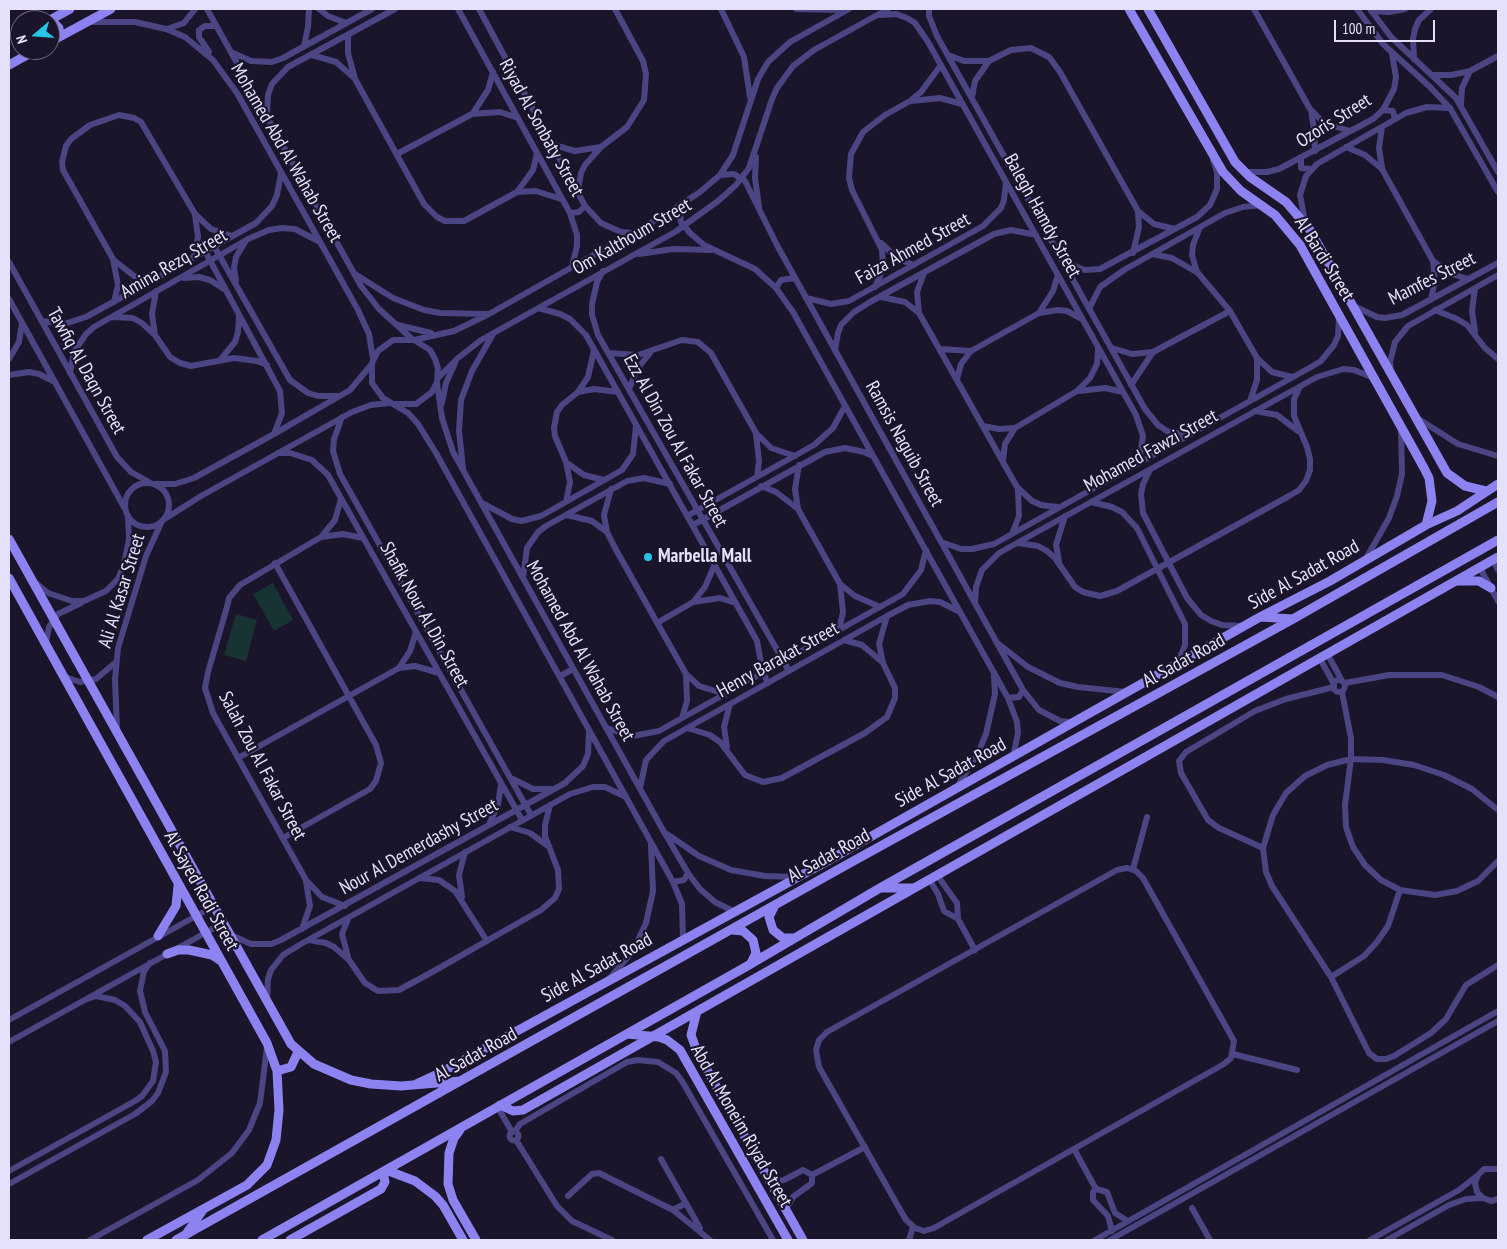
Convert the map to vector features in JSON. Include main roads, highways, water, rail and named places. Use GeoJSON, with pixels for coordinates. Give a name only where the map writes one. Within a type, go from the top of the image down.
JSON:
{"type":"FeatureCollection","features":[{"type":"Feature","properties":{"kind":"place","name":"Marbella Mall"},"geometry":{"type":"Point","coordinates":[648,557]}}]}
